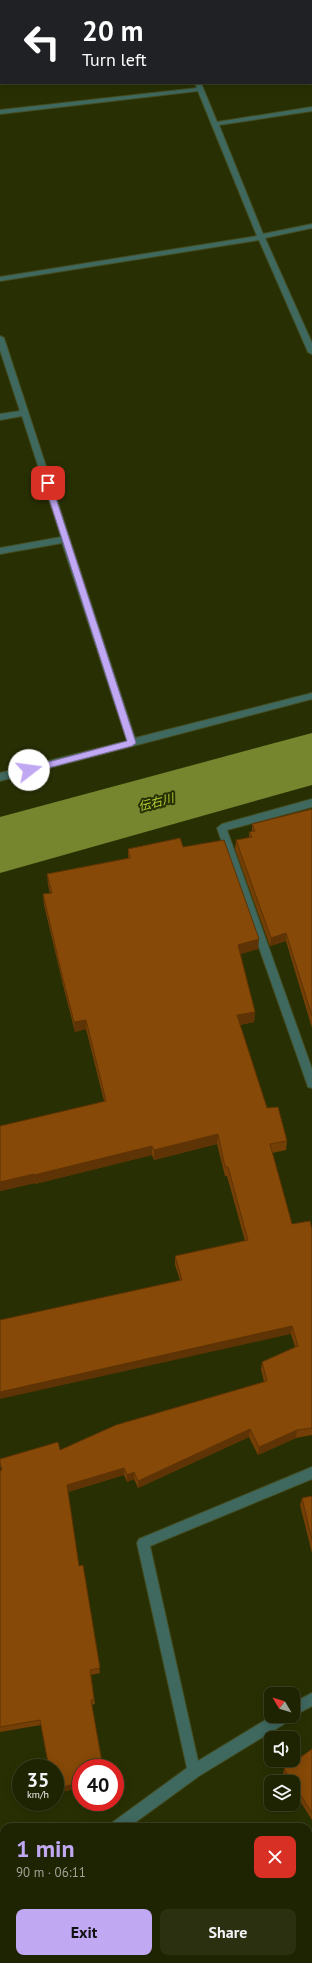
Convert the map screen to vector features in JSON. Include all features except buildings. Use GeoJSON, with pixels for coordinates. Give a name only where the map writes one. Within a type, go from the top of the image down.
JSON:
{"type":"FeatureCollection","features":[{"type":"Feature","properties":{"kind":"street"},"geometry":{"type":"LineString","coordinates":[[0,112],[199,86],[261,237],[311,347]]}},
{"type":"Feature","properties":{"kind":"street"},"geometry":{"type":"LineString","coordinates":[[214,124],[312,109]]}},
{"type":"Feature","properties":{"kind":"street"},"geometry":{"type":"LineString","coordinates":[[0,279],[261,237],[312,226]]}},
{"type":"Feature","properties":{"kind":"street"},"geometry":{"type":"LineString","coordinates":[[0,338],[132,743]]}},
{"type":"Feature","properties":{"kind":"street"},"geometry":{"type":"LineString","coordinates":[[0,417],[25,413]]}},
{"type":"Feature","properties":{"kind":"street"},"geometry":{"type":"LineString","coordinates":[[0,551],[66,539]]}},
{"type":"Feature","properties":{"kind":"street"},"geometry":{"type":"LineString","coordinates":[[0,778],[312,696]]}},
{"type":"Feature","properties":{"kind":"street"},"geometry":{"type":"LineString","coordinates":[[312,803],[222,828],[312,1084]]}},
{"type":"Feature","properties":{"kind":"street"},"geometry":{"type":"LineString","coordinates":[[194,1770],[142,1543],[312,1473]]}},
{"type":"Feature","properties":{"kind":"street"},"geometry":{"type":"LineString","coordinates":[[300,1706],[312,1699]]}},
{"type":"Feature","properties":{"kind":"street"},"geometry":{"type":"LineString","coordinates":[[123,1823],[194,1770],[272,1723]]}},
{"type":"Feature","properties":{"kind":"waterway","name":"伝右川"},"geometry":{"type":"LineString","coordinates":[[0,845],[312,759]]}},
{"type":"Feature","properties":{"kind":"route"},"geometry":{"type":"LineString","coordinates":[[29,770],[132,743],[48,483]]}}]}
